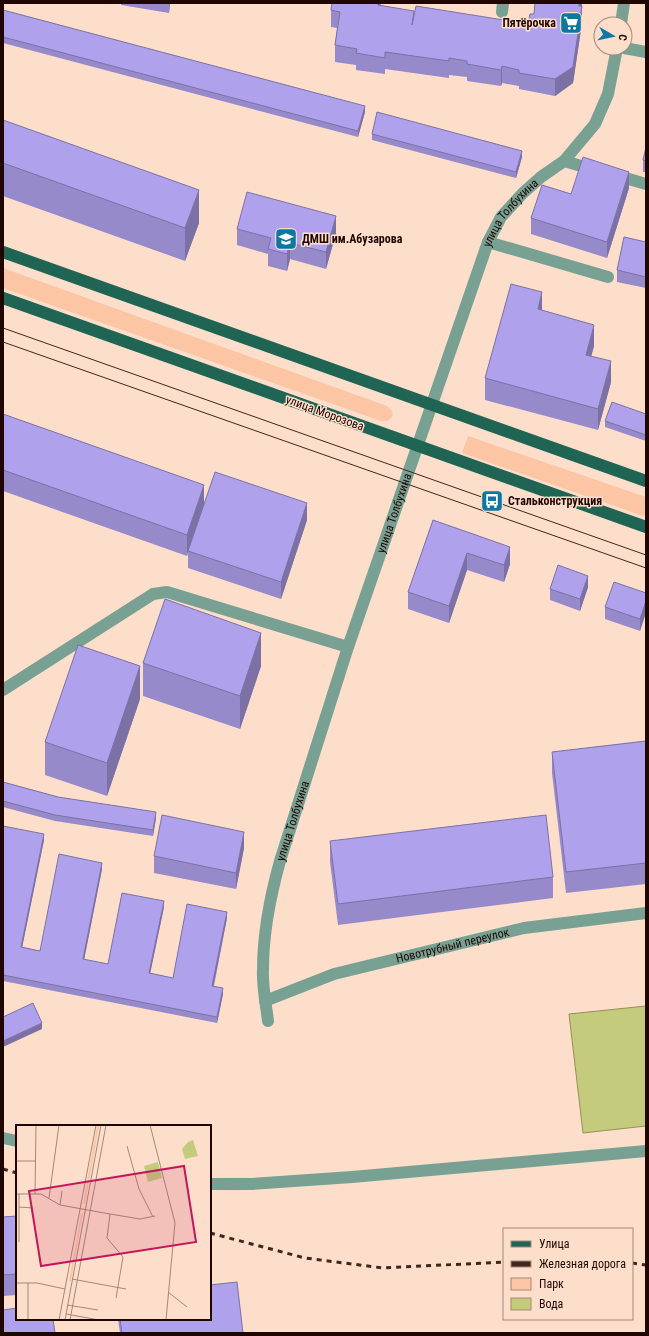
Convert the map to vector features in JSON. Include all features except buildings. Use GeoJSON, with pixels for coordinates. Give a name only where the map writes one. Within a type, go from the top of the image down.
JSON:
{"type":"FeatureCollection","features":[{"type":"Feature","properties":{"kind":"main road"},"geometry":{"type":"LineString","coordinates":[[3,252],[646,481]]}},
{"type":"Feature","properties":{"kind":"main road","name":"улица Морозова"},"geometry":{"type":"LineString","coordinates":[[3,298],[646,528]]}},
{"type":"Feature","properties":{"kind":"street"},"geometry":{"type":"LineString","coordinates":[[622,16],[624,3]]}},
{"type":"Feature","properties":{"kind":"street"},"geometry":{"type":"LineString","coordinates":[[633,50],[646,52]]}},
{"type":"Feature","properties":{"kind":"street","name":"улица Толбухина"},"geometry":{"type":"LineString","coordinates":[[268,1021],[262,970],[265,931],[270,896],[348,647],[488,242],[501,217],[523,193],[541,177],[564,161],[595,124],[608,94],[615,56]]}},
{"type":"Feature","properties":{"kind":"street"},"geometry":{"type":"LineString","coordinates":[[564,161],[646,184]]}},
{"type":"Feature","properties":{"kind":"street"},"geometry":{"type":"LineString","coordinates":[[488,242],[608,277]]}},
{"type":"Feature","properties":{"kind":"street"},"geometry":{"type":"LineString","coordinates":[[3,690],[153,594],[167,592],[348,647]]}},
{"type":"Feature","properties":{"kind":"street","name":"Новотрубный переулок"},"geometry":{"type":"LineString","coordinates":[[266,1001],[334,974],[524,928],[646,913]]}},
{"type":"Feature","properties":{"kind":"street"},"geometry":{"type":"LineString","coordinates":[[3,1138],[16,1141]]}},
{"type":"Feature","properties":{"kind":"street"},"geometry":{"type":"LineString","coordinates":[[211,1184],[252,1184],[352,1177],[646,1151]]}},
{"type":"Feature","properties":{"kind":"green space"},"geometry":{"type":"Polygon","coordinates":[[[3,268],[387,406],[393,414],[387,421],[381,421],[3,288],[3,268]]]}},
{"type":"Feature","properties":{"kind":"green space"},"geometry":{"type":"Polygon","coordinates":[[[468,436],[646,497],[646,517],[462,453],[468,436]]]}},
{"type":"Feature","properties":{"kind":"water"},"geometry":{"type":"Polygon","coordinates":[[[646,1006],[646,1126],[583,1133],[569,1014],[646,1006]]]}},
{"type":"Feature","properties":{"kind":"tram line"},"geometry":{"type":"LineString","coordinates":[[3,328],[646,555]]}},
{"type":"Feature","properties":{"kind":"tram line"},"geometry":{"type":"LineString","coordinates":[[3,342],[646,568]]}},
{"type":"Feature","properties":{"kind":"railway"},"geometry":{"type":"LineString","coordinates":[[3,1169],[16,1173]]}},
{"type":"Feature","properties":{"kind":"railway"},"geometry":{"type":"LineString","coordinates":[[211,1233],[305,1258],[383,1268],[503,1262]]}},
{"type":"Feature","properties":{"kind":"railway"},"geometry":{"type":"LineString","coordinates":[[633,1263],[646,1265]]}},
{"type":"Feature","properties":{"kind":"place","name":"Пятёрочка"},"geometry":{"type":"Point","coordinates":[571,23]}},
{"type":"Feature","properties":{"kind":"place","name":"ДМШ им.Абузарова"},"geometry":{"type":"Point","coordinates":[286,239]}},
{"type":"Feature","properties":{"kind":"place","name":"Стальконструкция"},"geometry":{"type":"Point","coordinates":[492,501]}}]}
